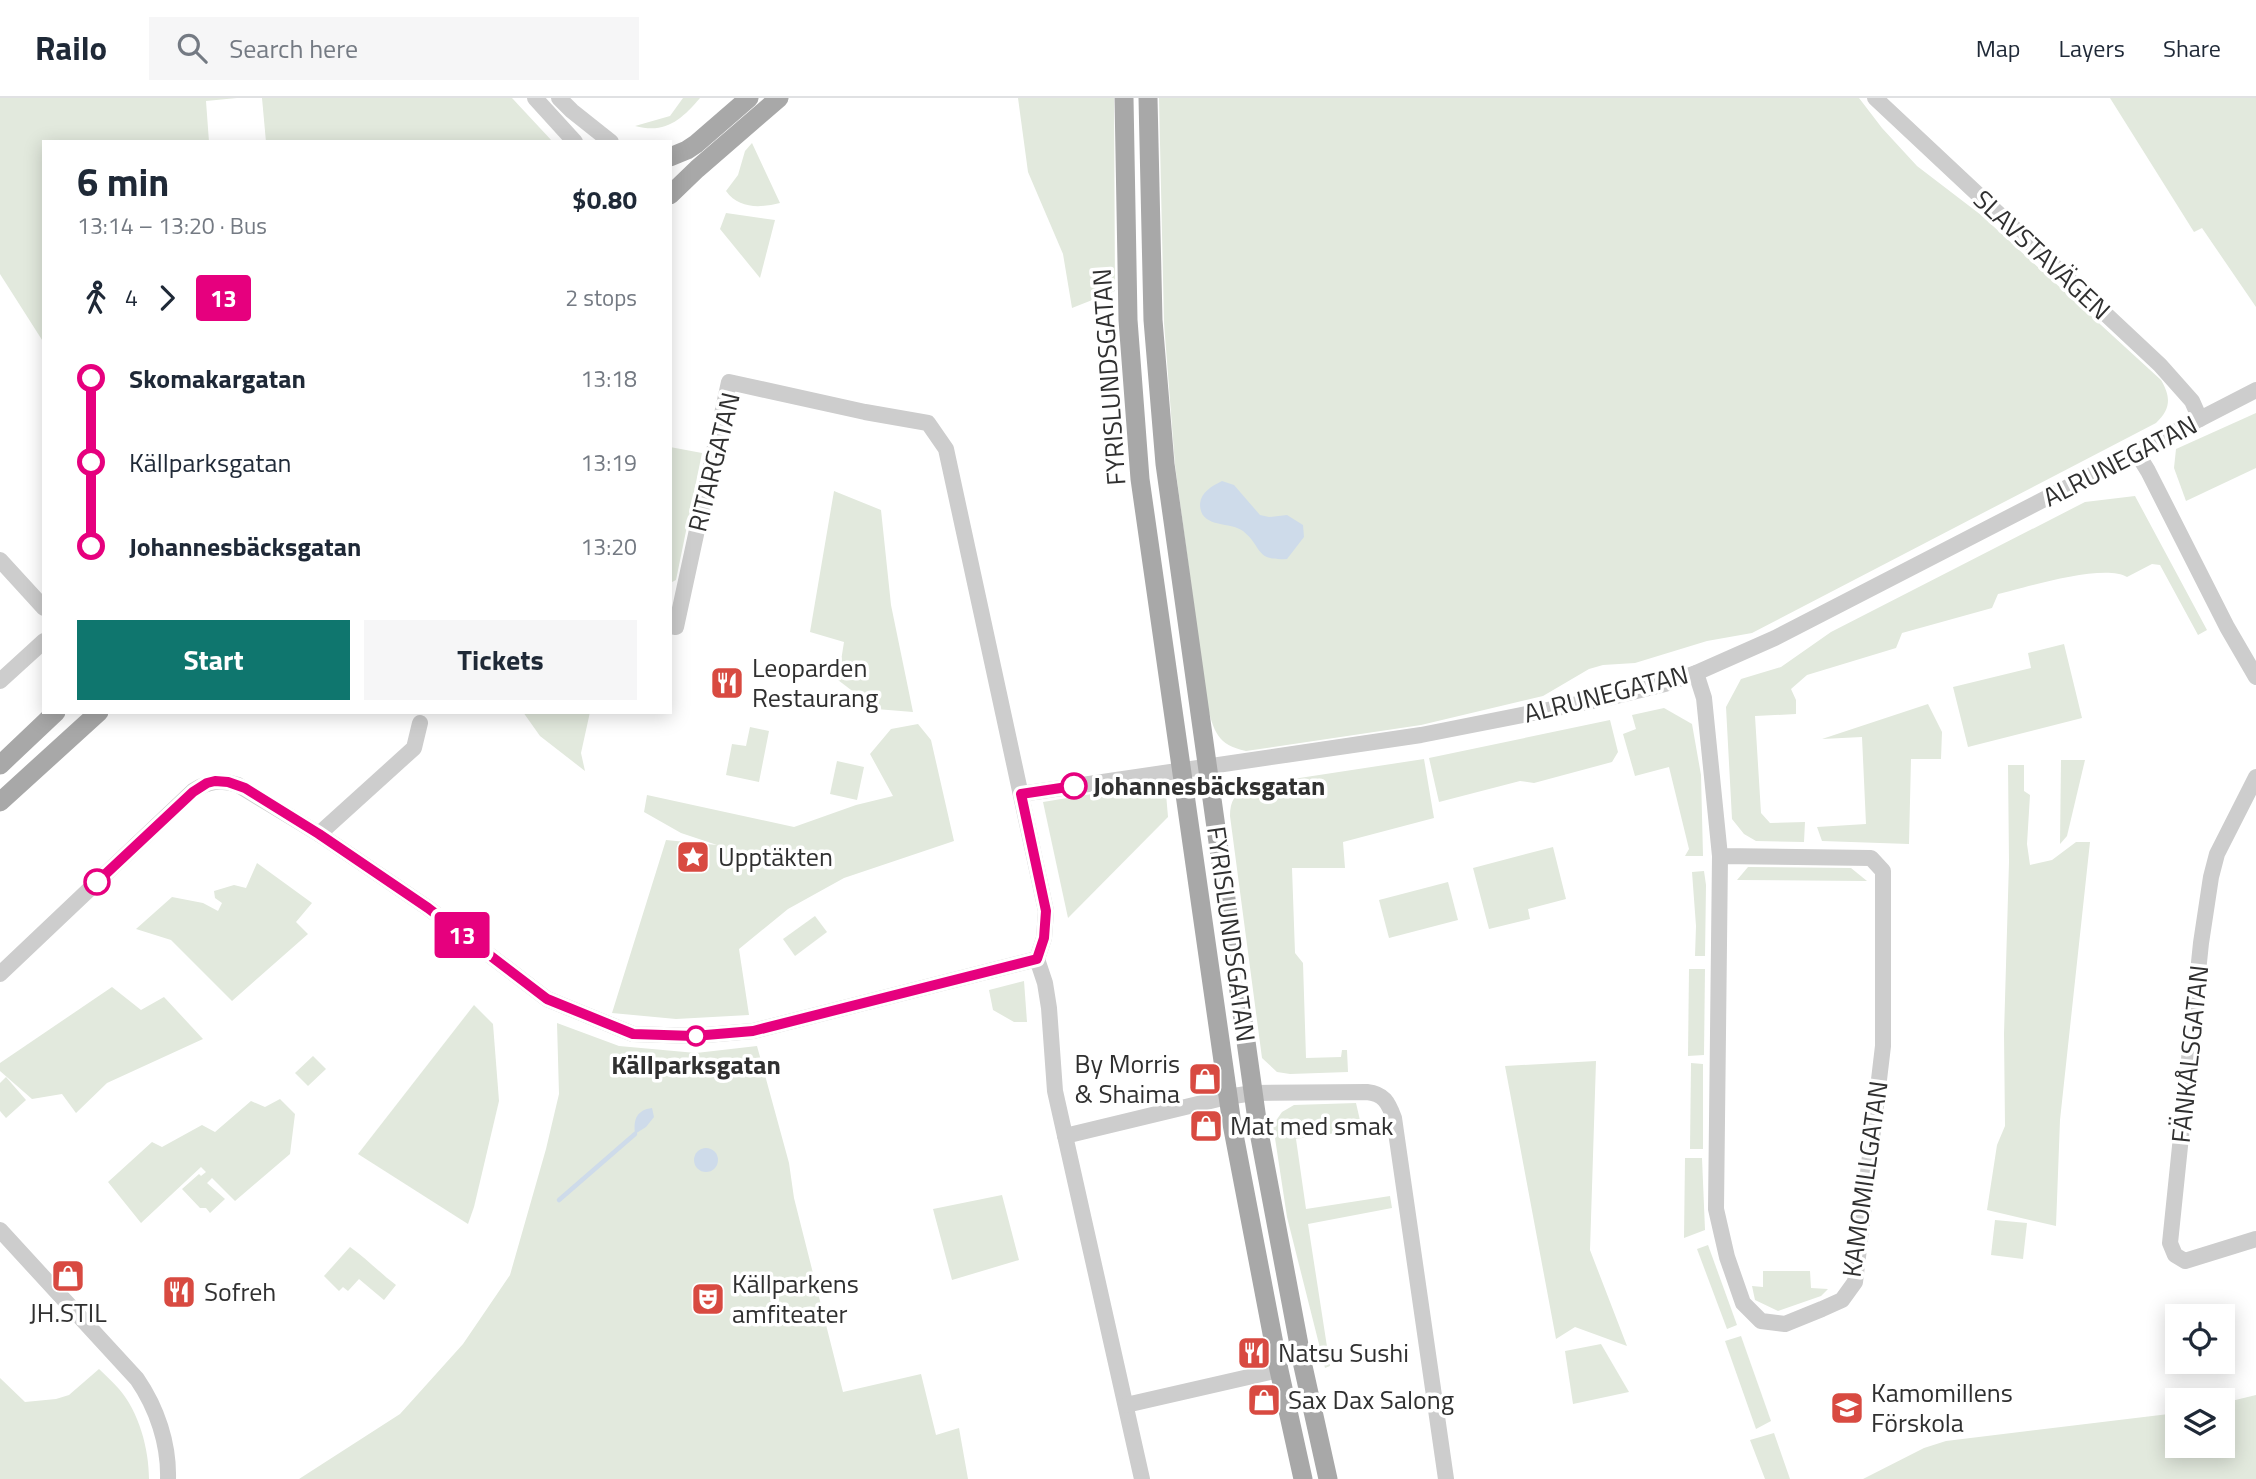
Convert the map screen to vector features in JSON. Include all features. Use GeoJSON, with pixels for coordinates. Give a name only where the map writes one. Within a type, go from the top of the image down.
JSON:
{"type":"FeatureCollection","features":[{"type":"Feature","properties":{"kind":"main road"},"geometry":{"type":"LineString","coordinates":[[672,156],[696,144],[749,98]]}},
{"type":"Feature","properties":{"kind":"main road"},"geometry":{"type":"LineString","coordinates":[[672,193],[779,98]]}},
{"type":"Feature","properties":{"kind":"main road","name":"FYRISLUNDSGATAN"},"geometry":{"type":"LineString","coordinates":[[1124,98],[1128,320],[1140,479],[1227,1097],[1279,1370],[1303,1479]]}},
{"type":"Feature","properties":{"kind":"main road","name":"FYRISLUNDSGATAN"},"geometry":{"type":"LineString","coordinates":[[1148,98],[1153,320],[1164,461],[1253,1093],[1303,1366],[1328,1479]]}},
{"type":"Feature","properties":{"kind":"main road"},"geometry":{"type":"LineString","coordinates":[[0,765],[54,714]]}},
{"type":"Feature","properties":{"kind":"main road"},"geometry":{"type":"LineString","coordinates":[[0,802],[97,714]]}},
{"type":"Feature","properties":{"kind":"street"},"geometry":{"type":"LineString","coordinates":[[535,98],[573,140]]}},
{"type":"Feature","properties":{"kind":"street"},"geometry":{"type":"LineString","coordinates":[[559,98],[579,118],[608,140]]}},
{"type":"Feature","properties":{"kind":"street","name":"SLAVSTAVÄGEN"},"geometry":{"type":"LineString","coordinates":[[1875,98],[2161,365],[2192,401],[2200,419]]}},
{"type":"Feature","properties":{"kind":"street","name":"RITARGATAN"},"geometry":{"type":"LineString","coordinates":[[672,626],[676,626],[676,591],[729,382],[864,412],[928,423],[946,449],[1021,794]]}},
{"type":"Feature","properties":{"kind":"street","name":"ALRUNEGATAN"},"geometry":{"type":"LineString","coordinates":[[1021,794],[1421,735],[1665,684],[1775,638],[2256,390]]}},
{"type":"Feature","properties":{"kind":"street"},"geometry":{"type":"LineString","coordinates":[[2137,453],[2227,628],[2256,677]]}},
{"type":"Feature","properties":{"kind":"street"},"geometry":{"type":"LineString","coordinates":[[0,561],[42,606]]}},
{"type":"Feature","properties":{"kind":"street"},"geometry":{"type":"LineString","coordinates":[[0,681],[42,643]]}},
{"type":"Feature","properties":{"kind":"street","name":"KAMOMILLGATAN"},"geometry":{"type":"LineString","coordinates":[[1696,673],[1704,698],[1720,856],[1716,1209],[1727,1258],[1743,1303],[1761,1321],[1785,1324],[1842,1300],[1855,1282],[1882,1046],[1883,871],[1871,858],[1720,856]]}},
{"type":"Feature","properties":{"kind":"street"},"geometry":{"type":"LineString","coordinates":[[319,834],[414,748],[419,723]]}},
{"type":"Feature","properties":{"kind":"street","name":"FÄNKÅLSGATAN"},"geometry":{"type":"LineString","coordinates":[[2256,777],[2217,854],[2210,877],[2170,1243],[2175,1255],[2185,1261],[2256,1239]]}},
{"type":"Feature","properties":{"kind":"street"},"geometry":{"type":"LineString","coordinates":[[0,974],[193,792],[215,781],[238,785],[319,834],[428,908],[547,999],[633,1034],[694,1036],[753,1031],[1037,959]]}},
{"type":"Feature","properties":{"kind":"street"},"geometry":{"type":"LineString","coordinates":[[1021,794],[1046,911],[1044,938],[1037,959],[1047,995],[1053,1077],[1142,1479]]}},
{"type":"Feature","properties":{"kind":"street"},"geometry":{"type":"LineString","coordinates":[[1065,1136],[1253,1093],[1367,1092],[1377,1093],[1384,1098],[1394,1118],[1446,1479]]}},
{"type":"Feature","properties":{"kind":"street"},"geometry":{"type":"LineString","coordinates":[[0,1230],[145,1390],[154,1409],[166,1450],[168,1479]]}},
{"type":"Feature","properties":{"kind":"street"},"geometry":{"type":"LineString","coordinates":[[1126,1405],[1279,1370]]}},
{"type":"Feature","properties":{"kind":"shaded area"},"geometry":{"type":"Polygon","coordinates":[[[0,98],[237,98],[206,101],[209,140],[42,140],[42,340],[0,274],[0,98]]]}},
{"type":"Feature","properties":{"kind":"shaded area"},"geometry":{"type":"Polygon","coordinates":[[[262,98],[512,98],[551,140],[266,140],[262,98]]]}},
{"type":"Feature","properties":{"kind":"shaded area"},"geometry":{"type":"Polygon","coordinates":[[[683,98],[700,98],[672,123],[656,128],[635,126],[670,116],[683,98]]]}},
{"type":"Feature","properties":{"kind":"shaded area"},"geometry":{"type":"Polygon","coordinates":[[[1018,98],[1114,98],[1115,291],[1072,308],[1063,254],[1028,172],[1018,98]]]}},
{"type":"Feature","properties":{"kind":"shaded area"},"geometry":{"type":"Polygon","coordinates":[[[1159,98],[1859,98],[1917,166],[1981,215],[2161,380],[2167,392],[2167,408],[2156,423],[1752,633],[1707,641],[1635,663],[1603,665],[1589,669],[1543,696],[1421,725],[1246,751],[1236,748],[1218,736],[1207,705],[1175,465],[1164,323],[1159,98]]]}},
{"type":"Feature","properties":{"kind":"shaded area"},"geometry":{"type":"Polygon","coordinates":[[[2110,98],[2256,98],[2256,307],[2202,228],[2194,232],[2110,98]]]}},
{"type":"Feature","properties":{"kind":"shaded area"},"geometry":{"type":"Polygon","coordinates":[[[752,143],[780,203],[750,206],[737,201],[726,191],[738,175],[745,151],[752,143]]]}},
{"type":"Feature","properties":{"kind":"shaded area"},"geometry":{"type":"Polygon","coordinates":[[[726,213],[775,220],[760,278],[720,229],[726,213]]]}},
{"type":"Feature","properties":{"kind":"shaded area"},"geometry":{"type":"Polygon","coordinates":[[[2256,413],[2256,468],[2186,501],[2174,468],[2176,449],[2256,413]]]}},
{"type":"Feature","properties":{"kind":"shaded area"},"geometry":{"type":"Polygon","coordinates":[[[672,447],[702,453],[676,580],[672,582],[672,447]]]}},
{"type":"Feature","properties":{"kind":"shaded area"},"geometry":{"type":"Polygon","coordinates":[[[834,491],[881,510],[891,605],[913,712],[876,709],[838,680],[844,642],[810,632],[834,491]]]}},
{"type":"Feature","properties":{"kind":"shaded area"},"geometry":{"type":"Polygon","coordinates":[[[2135,496],[2207,630],[2198,635],[2160,565],[2152,564],[2127,577],[2116,573],[2084,574],[1998,594],[1992,608],[1902,633],[1896,648],[1807,675],[1791,689],[1796,700],[1796,714],[1755,716],[1761,813],[1770,823],[1805,822],[1804,842],[1756,841],[1744,834],[1732,819],[1726,707],[1741,679],[1781,667],[1831,632],[2085,502],[2135,496]]]}},
{"type":"Feature","properties":{"kind":"shaded area"},"geometry":{"type":"Polygon","coordinates":[[[2064,644],[2082,718],[1968,747],[1953,687],[2031,668],[2028,653],[2064,644]]]}},
{"type":"Feature","properties":{"kind":"shaded area"},"geometry":{"type":"Polygon","coordinates":[[[1928,704],[1942,732],[1941,759],[1911,759],[1909,844],[1822,841],[1817,827],[1866,824],[1862,737],[1822,739],[1928,704]]]}},
{"type":"Feature","properties":{"kind":"shaded area"},"geometry":{"type":"Polygon","coordinates":[[[1664,708],[1692,724],[1701,775],[1703,856],[1685,856],[1689,849],[1669,767],[1635,776],[1623,734],[1636,729],[1632,715],[1664,708]]]}},
{"type":"Feature","properties":{"kind":"shaded area"},"geometry":{"type":"Polygon","coordinates":[[[524,714],[590,714],[581,753],[585,771],[540,736],[524,714]]]}},
{"type":"Feature","properties":{"kind":"shaded area"},"geometry":{"type":"Polygon","coordinates":[[[1610,720],[1618,752],[1612,762],[1534,783],[1520,781],[1439,802],[1429,758],[1610,720]]]}},
{"type":"Feature","properties":{"kind":"shaded area"},"geometry":{"type":"Polygon","coordinates":[[[918,724],[931,740],[954,841],[844,878],[788,909],[739,949],[749,1015],[676,1019],[612,1013],[666,840],[717,845],[681,833],[644,812],[647,795],[794,827],[856,805],[893,796],[870,754],[891,729],[918,724]]]}},
{"type":"Feature","properties":{"kind":"shaded area"},"geometry":{"type":"Polygon","coordinates":[[[750,727],[769,731],[759,782],[726,775],[732,744],[746,746],[750,727]]]}},
{"type":"Feature","properties":{"kind":"shaded area"},"geometry":{"type":"Polygon","coordinates":[[[1424,759],[1434,818],[1343,842],[1345,868],[1292,868],[1295,953],[1303,963],[1306,1058],[1341,1057],[1342,1050],[1347,1050],[1348,1072],[1277,1072],[1262,1058],[1230,816],[1232,802],[1247,786],[1424,759]]]}},
{"type":"Feature","properties":{"kind":"shaded area"},"geometry":{"type":"Polygon","coordinates":[[[2061,760],[2085,760],[2067,836],[2060,844],[2061,760]]]}},
{"type":"Feature","properties":{"kind":"shaded area"},"geometry":{"type":"Polygon","coordinates":[[[837,761],[864,767],[857,800],[830,794],[837,761]]]}},
{"type":"Feature","properties":{"kind":"shaded area"},"geometry":{"type":"Polygon","coordinates":[[[2008,765],[2024,765],[2024,791],[2030,795],[2027,844],[2030,865],[2052,860],[2076,842],[2090,842],[2060,1120],[2056,1226],[1987,1210],[1997,1145],[2005,1126],[2008,765]]]}},
{"type":"Feature","properties":{"kind":"shaded area"},"geometry":{"type":"Polygon","coordinates":[[[1165,782],[1168,817],[1068,918],[1043,802],[1165,782]]]}},
{"type":"Feature","properties":{"kind":"shaded area"},"geometry":{"type":"Polygon","coordinates":[[[1553,847],[1566,899],[1528,909],[1530,919],[1489,929],[1473,868],[1553,847]]]}},
{"type":"Feature","properties":{"kind":"shaded area"},"geometry":{"type":"Polygon","coordinates":[[[257,863],[312,903],[296,922],[308,934],[232,1001],[171,940],[136,929],[172,897],[203,903],[218,911],[222,903],[215,898],[214,891],[234,885],[246,888],[257,863]]]}},
{"type":"Feature","properties":{"kind":"shaded area"},"geometry":{"type":"Polygon","coordinates":[[[1748,867],[1851,868],[1867,881],[1737,880],[1748,867]]]}},
{"type":"Feature","properties":{"kind":"shaded area"},"geometry":{"type":"Polygon","coordinates":[[[1704,871],[1705,956],[1695,956],[1692,872],[1704,871]]]}},
{"type":"Feature","properties":{"kind":"shaded area"},"geometry":{"type":"Polygon","coordinates":[[[1448,882],[1458,920],[1389,938],[1379,900],[1448,882]]]}},
{"type":"Feature","properties":{"kind":"shaded area"},"geometry":{"type":"Polygon","coordinates":[[[815,916],[827,932],[795,956],[783,939],[815,916]]]}},
{"type":"Feature","properties":{"kind":"shaded area"},"geometry":{"type":"Polygon","coordinates":[[[1689,969],[1705,969],[1704,1055],[1688,1056],[1689,969]]]}},
{"type":"Feature","properties":{"kind":"shaded area"},"geometry":{"type":"Polygon","coordinates":[[[1024,981],[1027,1022],[1014,1022],[993,1010],[989,990],[1024,981]]]}},
{"type":"Feature","properties":{"kind":"shaded area"},"geometry":{"type":"Polygon","coordinates":[[[112,987],[141,1010],[164,997],[203,1039],[107,1083],[76,1113],[62,1094],[32,1099],[0,1071],[0,1063],[112,987]]]}},
{"type":"Feature","properties":{"kind":"shaded area"},"geometry":{"type":"Polygon","coordinates":[[[474,1005],[493,1024],[499,1101],[468,1224],[358,1154],[474,1005]]]}},
{"type":"Feature","properties":{"kind":"shaded area"},"geometry":{"type":"Polygon","coordinates":[[[557,1023],[619,1046],[696,1053],[757,1046],[789,1163],[794,1198],[843,1392],[921,1374],[936,1435],[959,1428],[968,1479],[299,1479],[400,1414],[463,1344],[510,1275],[559,1094],[557,1023]]]}},
{"type":"Feature","properties":{"kind":"shaded area"},"geometry":{"type":"Polygon","coordinates":[[[313,1056],[326,1069],[308,1086],[295,1073],[313,1056]]]}},
{"type":"Feature","properties":{"kind":"shaded area"},"geometry":{"type":"Polygon","coordinates":[[[1596,1061],[1590,1250],[1627,1346],[1575,1327],[1556,1339],[1505,1066],[1596,1061]]]}},
{"type":"Feature","properties":{"kind":"shaded area"},"geometry":{"type":"Polygon","coordinates":[[[1691,1063],[1703,1064],[1703,1149],[1690,1149],[1691,1063]]]}},
{"type":"Feature","properties":{"kind":"shaded area"},"geometry":{"type":"Polygon","coordinates":[[[6,1077],[26,1100],[6,1118],[0,1111],[0,1083],[6,1077]]]}},
{"type":"Feature","properties":{"kind":"shaded area"},"geometry":{"type":"Polygon","coordinates":[[[280,1099],[295,1114],[290,1154],[235,1201],[212,1178],[207,1183],[225,1199],[210,1213],[206,1208],[200,1208],[182,1189],[199,1174],[201,1176],[206,1172],[201,1167],[141,1223],[108,1182],[152,1142],[162,1147],[202,1125],[215,1132],[251,1101],[265,1107],[280,1099]]]}},
{"type":"Feature","properties":{"kind":"shaded area"},"geometry":{"type":"Polygon","coordinates":[[[1356,1103],[1362,1129],[1296,1139],[1306,1209],[1390,1196],[1392,1208],[1308,1224],[1330,1366],[1325,1368],[1287,1217],[1273,1125],[1282,1112],[1294,1105],[1356,1103]]]}},
{"type":"Feature","properties":{"kind":"shaded area"},"geometry":{"type":"Polygon","coordinates":[[[1685,1158],[1702,1158],[1705,1230],[1684,1238],[1685,1158]]]}},
{"type":"Feature","properties":{"kind":"shaded area"},"geometry":{"type":"Polygon","coordinates":[[[1002,1195],[1019,1260],[952,1280],[933,1209],[1002,1195]]]}},
{"type":"Feature","properties":{"kind":"shaded area"},"geometry":{"type":"Polygon","coordinates":[[[1995,1220],[2027,1223],[2023,1259],[1991,1255],[1995,1220]]]}},
{"type":"Feature","properties":{"kind":"shaded area"},"geometry":{"type":"Polygon","coordinates":[[[1708,1245],[1737,1325],[1727,1329],[1697,1249],[1708,1245]]]}},
{"type":"Feature","properties":{"kind":"shaded area"},"geometry":{"type":"Polygon","coordinates":[[[350,1247],[396,1285],[384,1300],[359,1279],[348,1291],[343,1287],[339,1291],[324,1276],[350,1247]]]}},
{"type":"Feature","properties":{"kind":"shaded area"},"geometry":{"type":"Polygon","coordinates":[[[1763,1271],[1810,1271],[1811,1288],[1828,1289],[1821,1296],[1778,1311],[1755,1300],[1752,1286],[1763,1287],[1763,1271]]]}},
{"type":"Feature","properties":{"kind":"shaded area"},"geometry":{"type":"Polygon","coordinates":[[[1741,1336],[1771,1421],[1756,1429],[1725,1341],[1741,1336]]]}},
{"type":"Feature","properties":{"kind":"shaded area"},"geometry":{"type":"Polygon","coordinates":[[[1601,1344],[1629,1392],[1573,1404],[1565,1351],[1601,1344]]]}},
{"type":"Feature","properties":{"kind":"shaded area"},"geometry":{"type":"Polygon","coordinates":[[[99,1369],[126,1398],[137,1420],[145,1443],[149,1479],[0,1479],[0,1378],[25,1402],[69,1395],[99,1369]]]}},
{"type":"Feature","properties":{"kind":"shaded area"},"geometry":{"type":"Polygon","coordinates":[[[2256,1395],[2256,1479],[1863,1479],[1924,1448],[1946,1441],[2165,1414],[2165,1458],[2235,1458],[2235,1400],[2256,1395]]]}},
{"type":"Feature","properties":{"kind":"shaded area"},"geometry":{"type":"Polygon","coordinates":[[[1774,1433],[1790,1479],[1765,1479],[1750,1440],[1774,1433]]]}},
{"type":"Feature","properties":{"kind":"water"},"geometry":{"type":"Polygon","coordinates":[[[1222,481],[1234,485],[1260,515],[1287,515],[1303,525],[1304,537],[1287,559],[1269,558],[1260,552],[1243,531],[1205,517],[1201,512],[1202,496],[1222,481]]]}},
{"type":"Feature","properties":{"kind":"water"},"geometry":{"type":"Polygon","coordinates":[[[652,1108],[654,1117],[646,1127],[635,1134],[637,1116],[652,1108]]]}},
{"type":"Feature","properties":{"kind":"water"},"geometry":{"type":"Polygon","coordinates":[[[706,1148],[715,1151],[718,1160],[715,1169],[706,1172],[697,1169],[694,1160],[697,1151],[706,1148]]]}},
{"type":"Feature","properties":{"kind":"waterway"},"geometry":{"type":"LineString","coordinates":[[559,1200],[635,1134]]}},
{"type":"Feature","properties":{"kind":"bus line","name":"13"},"geometry":{"type":"LineString","coordinates":[[97,882],[193,792],[207,783],[228,782],[245,788],[319,834],[428,908],[547,999],[633,1034],[694,1036],[753,1031],[1037,959],[1044,938],[1046,911],[1021,794],[1074,786]]}},
{"type":"Feature","properties":{"kind":"place","name":"Leoparden Restaurang"},"geometry":{"type":"Point","coordinates":[727,683]}},
{"type":"Feature","properties":{"kind":"place","name":"Johannesbäcksgatan"},"geometry":{"type":"Point","coordinates":[1074,786]}},
{"type":"Feature","properties":{"kind":"place","name":"Upptäkten"},"geometry":{"type":"Point","coordinates":[693,857]}},
{"type":"Feature","properties":{"kind":"place","name":"Källparksgatan"},"geometry":{"type":"Point","coordinates":[696,1036]}},
{"type":"Feature","properties":{"kind":"place","name":"By Morris & Shaima"},"geometry":{"type":"Point","coordinates":[1205,1079]}},
{"type":"Feature","properties":{"kind":"place","name":"Mat med smak"},"geometry":{"type":"Point","coordinates":[1206,1126]}},
{"type":"Feature","properties":{"kind":"place","name":"JH.STIL"},"geometry":{"type":"Point","coordinates":[68,1276]}},
{"type":"Feature","properties":{"kind":"place","name":"Sofreh"},"geometry":{"type":"Point","coordinates":[179,1292]}},
{"type":"Feature","properties":{"kind":"place","name":"Källparkens amfiteater"},"geometry":{"type":"Point","coordinates":[708,1299]}},
{"type":"Feature","properties":{"kind":"place","name":"Natsu Sushi"},"geometry":{"type":"Point","coordinates":[1254,1353]}},
{"type":"Feature","properties":{"kind":"place","name":"Sax Dax Salong"},"geometry":{"type":"Point","coordinates":[1264,1400]}},
{"type":"Feature","properties":{"kind":"place","name":"Kamomillens Förskola"},"geometry":{"type":"Point","coordinates":[1847,1408]}}]}
